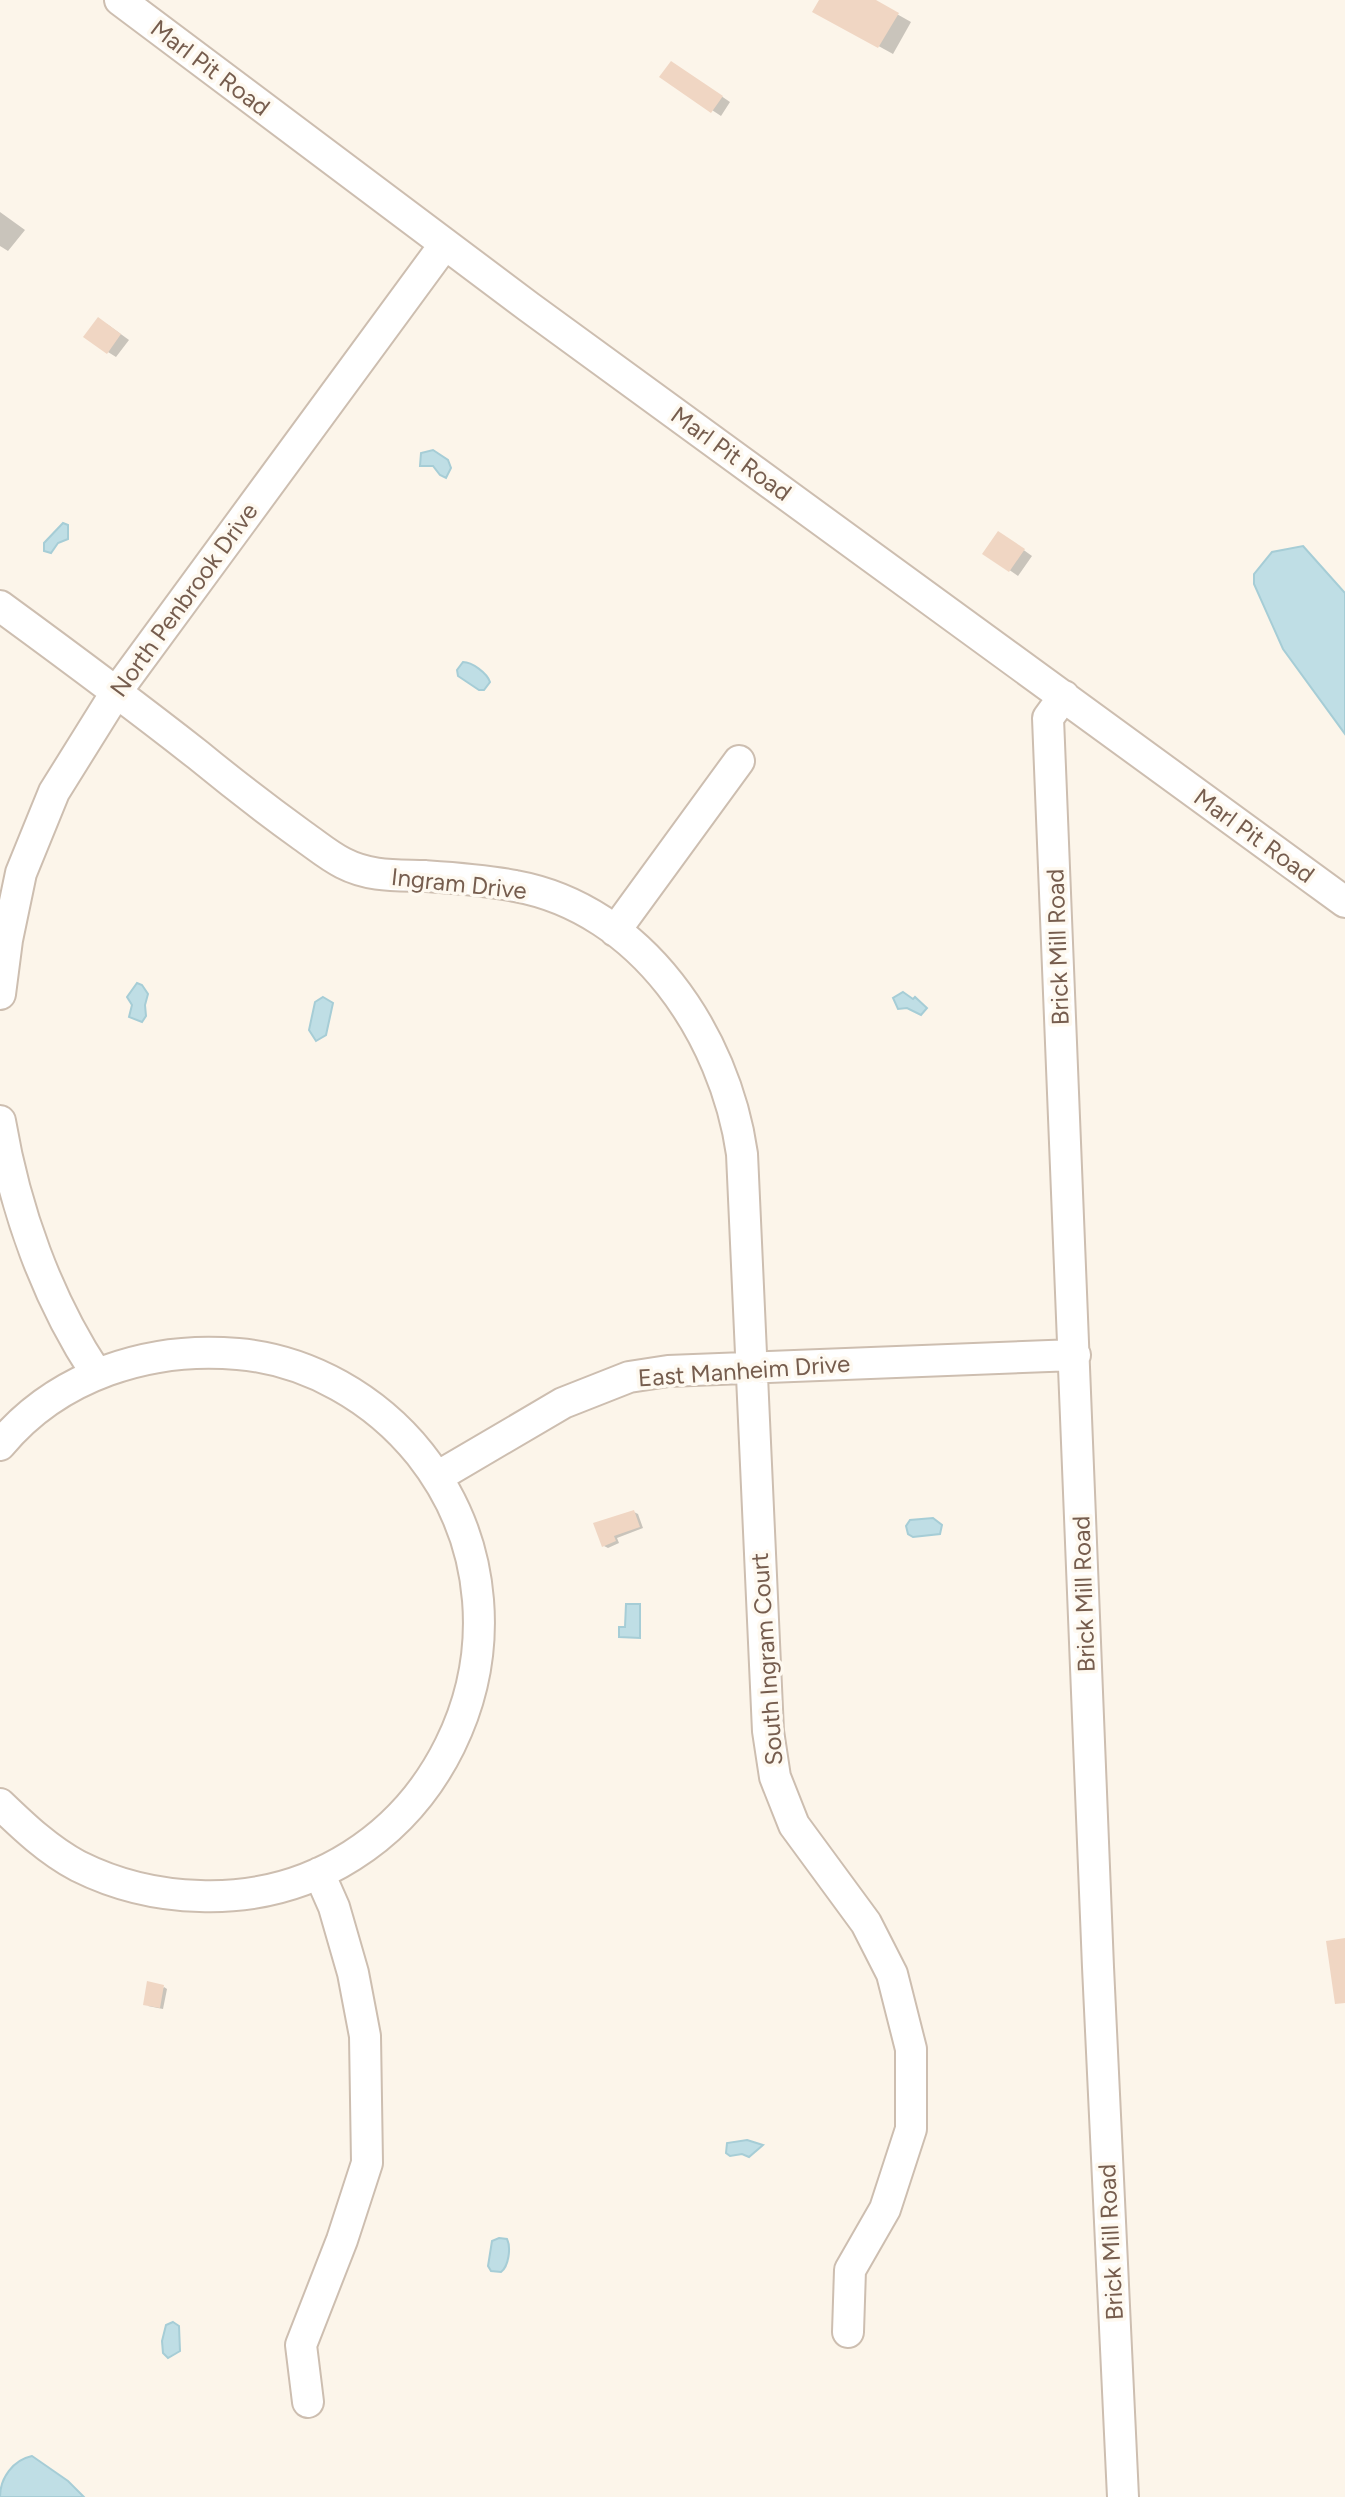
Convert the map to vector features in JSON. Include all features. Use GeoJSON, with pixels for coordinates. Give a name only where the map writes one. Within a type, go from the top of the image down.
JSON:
{"type":"FeatureCollection","features":[{"type":"Feature","properties":{"kind":"street","name":"Marl Pit Road"},"geometry":{"type":"LineString","coordinates":[[120,0],[445,244],[1345,902]]}},
{"type":"Feature","properties":{"kind":"street","name":"North Penbrook Drive"},"geometry":{"type":"LineString","coordinates":[[0,994],[21,873],[54,792],[117,691],[445,244]]}},
{"type":"Feature","properties":{"kind":"street","name":"Ingram Drive"},"geometry":{"type":"LineString","coordinates":[[0,606],[117,691],[264,808],[342,863],[375,875],[425,876],[517,886],[559,898],[615,931],[644,956],[688,1008],[707,1038],[731,1099],[742,1154],[752,1368]]}},
{"type":"Feature","properties":{"kind":"street","name":"Brick Mill Road"},"geometry":{"type":"LineString","coordinates":[[1064,696],[1048,718],[1098,1983],[1123,2497]]}},
{"type":"Feature","properties":{"kind":"street"},"geometry":{"type":"LineString","coordinates":[[615,931],[739,761]]}},
{"type":"Feature","properties":{"kind":"street"},"geometry":{"type":"LineString","coordinates":[[0,1121],[25,1224],[71,1336],[96,1373]]}},
{"type":"Feature","properties":{"kind":"street"},"geometry":{"type":"LineString","coordinates":[[0,1445],[51,1398],[96,1373],[149,1356],[204,1351],[259,1356],[312,1372],[361,1398],[403,1433],[437,1477],[459,1518],[474,1563],[480,1609],[479,1641],[469,1702],[452,1746],[417,1798],[396,1821],[360,1850],[319,1873],[271,1889],[222,1897],[172,1895],[123,1885],[78,1865],[36,1838],[0,1804]]}},
{"type":"Feature","properties":{"kind":"street","name":"East Manheim Drive"},"geometry":{"type":"LineString","coordinates":[[437,1477],[563,1403],[629,1377],[668,1371],[1075,1355]]}},
{"type":"Feature","properties":{"kind":"street","name":"South Ingram Court"},"geometry":{"type":"LineString","coordinates":[[752,1368],[768,1731],[775,1777],[794,1825],[866,1923],[892,1974],[911,2049],[911,2129],[885,2209],[850,2270],[848,2332]]}},
{"type":"Feature","properties":{"kind":"street"},"geometry":{"type":"LineString","coordinates":[[308,2402],[301,2345],[332,2269],[367,2163],[365,2036],[353,1973],[334,1907],[319,1873]]}},
{"type":"Feature","properties":{"kind":"water"},"geometry":{"type":"Polygon","coordinates":[[[433,450],[448,460],[451,468],[446,478],[433,466],[420,466],[421,453],[433,450]]]}},
{"type":"Feature","properties":{"kind":"water"},"geometry":{"type":"Polygon","coordinates":[[[63,523],[68,525],[68,539],[58,543],[51,553],[44,551],[44,543],[63,523]]]}},
{"type":"Feature","properties":{"kind":"water"},"geometry":{"type":"Polygon","coordinates":[[[1303,546],[1345,593],[1345,734],[1283,649],[1254,584],[1254,574],[1272,552],[1303,546]]]}},
{"type":"Feature","properties":{"kind":"water"},"geometry":{"type":"Polygon","coordinates":[[[463,662],[475,666],[486,675],[490,682],[484,690],[458,676],[457,670],[463,662]]]}},
{"type":"Feature","properties":{"kind":"water"},"geometry":{"type":"Polygon","coordinates":[[[137,983],[148,994],[146,1016],[142,1022],[129,1017],[132,1005],[127,997],[137,983]]]}},
{"type":"Feature","properties":{"kind":"water"},"geometry":{"type":"Polygon","coordinates":[[[903,992],[913,999],[915,997],[927,1008],[921,1015],[907,1008],[898,1009],[893,998],[903,992]]]}},
{"type":"Feature","properties":{"kind":"water"},"geometry":{"type":"Polygon","coordinates":[[[323,997],[333,1003],[326,1035],[316,1041],[309,1030],[315,1002],[323,997]]]}},
{"type":"Feature","properties":{"kind":"water"},"geometry":{"type":"Polygon","coordinates":[[[933,1518],[942,1525],[940,1534],[913,1537],[908,1534],[906,1526],[910,1520],[933,1518]]]}},
{"type":"Feature","properties":{"kind":"water"},"geometry":{"type":"Polygon","coordinates":[[[626,1604],[640,1604],[640,1638],[619,1637],[619,1627],[625,1627],[626,1604]]]}},
{"type":"Feature","properties":{"kind":"water"},"geometry":{"type":"Polygon","coordinates":[[[747,2140],[763,2145],[749,2157],[726,2153],[727,2143],[747,2140]]]}},
{"type":"Feature","properties":{"kind":"water"},"geometry":{"type":"Polygon","coordinates":[[[507,2239],[509,2247],[501,2272],[491,2271],[488,2266],[492,2241],[507,2239]]]}},
{"type":"Feature","properties":{"kind":"water"},"geometry":{"type":"Polygon","coordinates":[[[173,2322],[179,2326],[180,2351],[168,2358],[163,2353],[162,2341],[166,2325],[173,2322]]]}},
{"type":"Feature","properties":{"kind":"water"},"geometry":{"type":"Polygon","coordinates":[[[32,2456],[68,2481],[84,2497],[0,2497],[2,2483],[9,2471],[19,2461],[32,2456]]]}},
{"type":"Feature","properties":{"kind":"building"},"geometry":{"type":"Polygon","coordinates":[[[819,0],[876,0],[899,13],[878,48],[812,12],[819,0]]]}},
{"type":"Feature","properties":{"kind":"building"},"geometry":{"type":"Polygon","coordinates":[[[671,61],[723,96],[711,113],[659,77],[671,61]]]}},
{"type":"Feature","properties":{"kind":"building"},"geometry":{"type":"Polygon","coordinates":[[[98,317],[121,334],[107,354],[83,337],[98,317]]]}},
{"type":"Feature","properties":{"kind":"building"},"geometry":{"type":"Polygon","coordinates":[[[998,531],[1025,549],[1009,572],[982,554],[998,531]]]}},
{"type":"Feature","properties":{"kind":"building"},"geometry":{"type":"Polygon","coordinates":[[[634,1510],[640,1527],[614,1536],[616,1541],[602,1547],[593,1523],[634,1510]]]}},
{"type":"Feature","properties":{"kind":"building"},"geometry":{"type":"Polygon","coordinates":[[[1345,1938],[1345,2003],[1335,2004],[1326,1941],[1345,1938]]]}},
{"type":"Feature","properties":{"kind":"building"},"geometry":{"type":"Polygon","coordinates":[[[147,1981],[164,1985],[160,2008],[143,2005],[147,1981]]]}}]}
